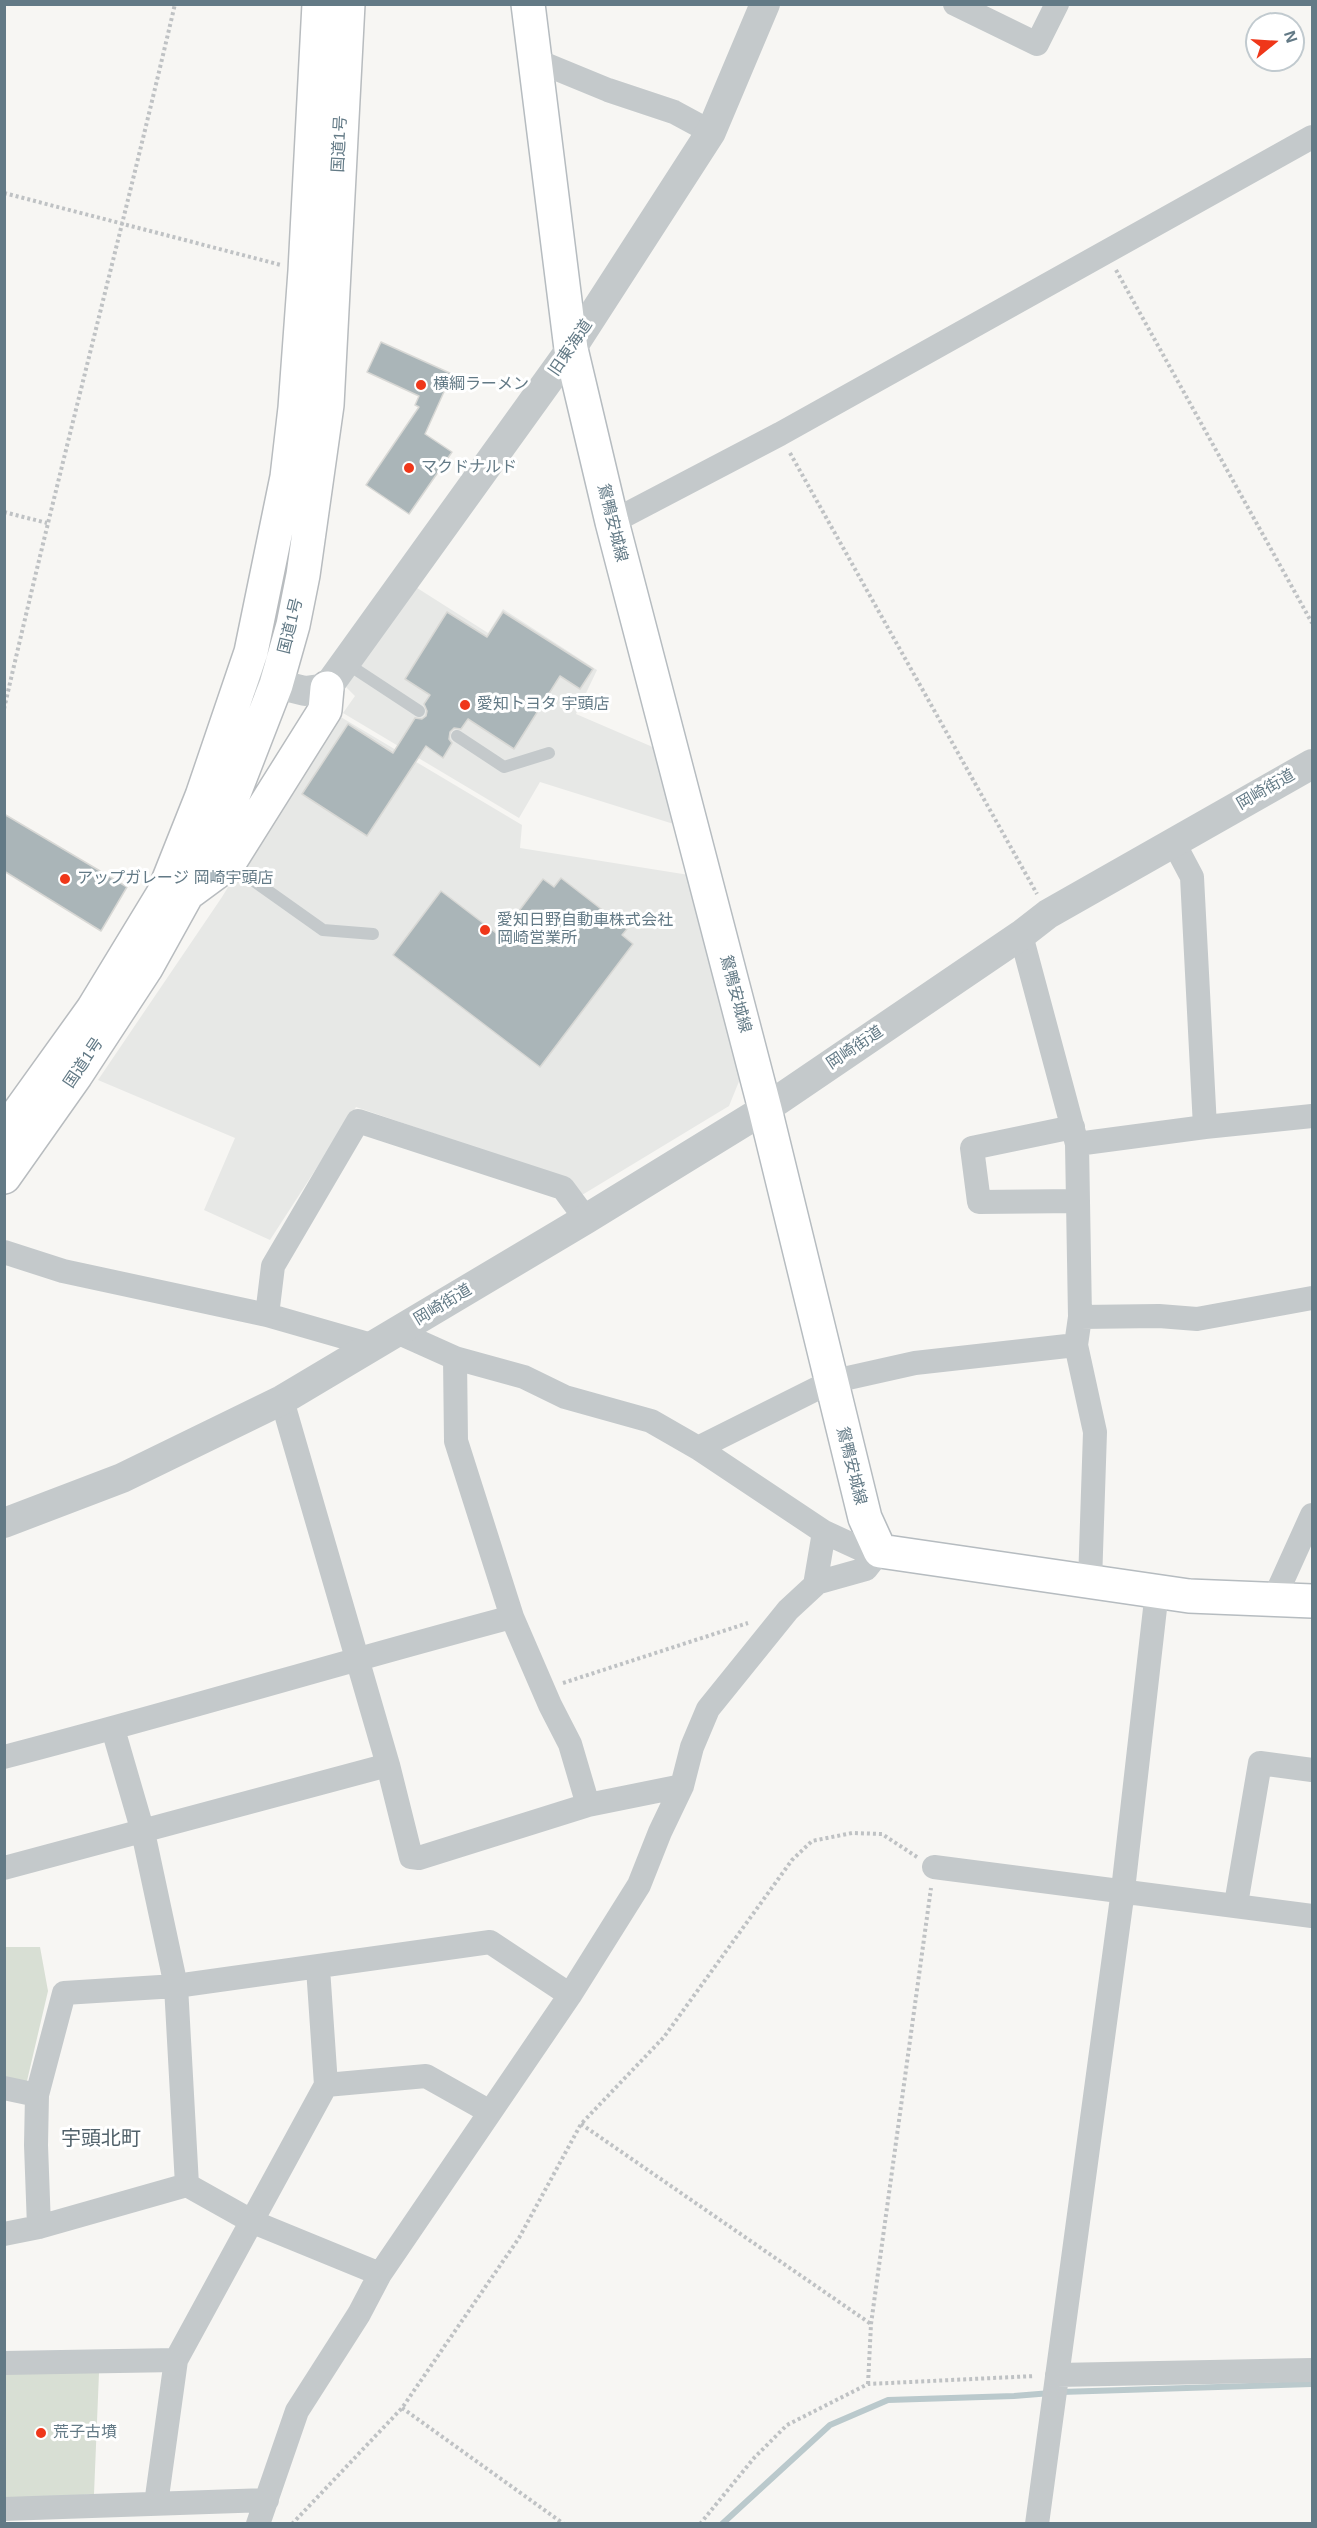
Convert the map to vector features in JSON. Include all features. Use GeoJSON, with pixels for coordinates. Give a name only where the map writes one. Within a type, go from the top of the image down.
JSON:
{"type":"FeatureCollection","features":[{"type":"Feature","properties":{"kind":"main road","name":"国道1号"},"geometry":{"type":"LineString","coordinates":[[4,1133],[93,1009],[163,894],[202,796],[251,652],[287,477],[295,408],[305,271],[319,4]]}},
{"type":"Feature","properties":{"kind":"main road","name":"国道1号"},"geometry":{"type":"LineString","coordinates":[[4,1177],[76,1075],[146,968],[187,894],[231,801],[276,685],[293,625],[303,575],[327,405],[348,4]]}},
{"type":"Feature","properties":{"kind":"main road","name":"鴛鴨安城線"},"geometry":{"type":"LineString","coordinates":[[528,4],[571,349],[612,522],[765,1108],[830,1382],[865,1518],[880,1551]]}},
{"type":"Feature","properties":{"kind":"main road"},"geometry":{"type":"LineString","coordinates":[[187,894],[229,863],[325,710],[336,675]]}},
{"type":"Feature","properties":{"kind":"main road"},"geometry":{"type":"LineString","coordinates":[[880,1551],[1189,1596],[1312,1601]]}},
{"type":"Feature","properties":{"kind":"street","name":"旧東海道"},"geometry":{"type":"LineString","coordinates":[[336,675],[571,349],[711,132],[765,4]]}},
{"type":"Feature","properties":{"kind":"street"},"geometry":{"type":"LineString","coordinates":[[955,4],[1037,44],[1058,4]]}},
{"type":"Feature","properties":{"kind":"street"},"geometry":{"type":"LineString","coordinates":[[535,60],[608,90],[674,112],[711,132]]}},
{"type":"Feature","properties":{"kind":"street"},"geometry":{"type":"LineString","coordinates":[[612,522],[780,434],[1312,137]]}},
{"type":"Feature","properties":{"kind":"street"},"geometry":{"type":"LineString","coordinates":[[243,676],[304,691],[336,675]]}},
{"type":"Feature","properties":{"kind":"street","name":"岡崎街道"},"geometry":{"type":"LineString","coordinates":[[4,1523],[123,1478],[282,1400],[586,1219],[765,1108],[1021,935],[1048,914],[1312,764]]}},
{"type":"Feature","properties":{"kind":"street"},"geometry":{"type":"LineString","coordinates":[[1174,843],[1192,877],[1205,1127]]}},
{"type":"Feature","properties":{"kind":"street"},"geometry":{"type":"LineString","coordinates":[[1021,935],[1075,1135],[1080,1317],[1076,1345],[1095,1432],[1090,1582]]}},
{"type":"Feature","properties":{"kind":"street"},"geometry":{"type":"LineString","coordinates":[[1078,1201],[979,1203],[972,1148],[1075,1135],[1205,1127],[1312,1116]]}},
{"type":"Feature","properties":{"kind":"street"},"geometry":{"type":"LineString","coordinates":[[267,1315],[273,1266],[358,1121],[563,1188],[586,1219]]}},
{"type":"Feature","properties":{"kind":"street"},"geometry":{"type":"LineString","coordinates":[[4,1252],[63,1271],[386,1339],[524,1377],[565,1397],[651,1421],[698,1448],[824,1532],[863,1550],[880,1551]]}},
{"type":"Feature","properties":{"kind":"street"},"geometry":{"type":"LineString","coordinates":[[1080,1317],[1197,1319],[1312,1298]]}},
{"type":"Feature","properties":{"kind":"street"},"geometry":{"type":"LineString","coordinates":[[698,1448],[830,1382],[915,1363],[1076,1345]]}},
{"type":"Feature","properties":{"kind":"street"},"geometry":{"type":"LineString","coordinates":[[455,1358],[456,1441],[512,1617],[570,1744],[588,1805]]}},
{"type":"Feature","properties":{"kind":"street"},"geometry":{"type":"LineString","coordinates":[[282,1400],[388,1765],[411,1857],[419,1858],[588,1805],[682,1786]]}},
{"type":"Feature","properties":{"kind":"street"},"geometry":{"type":"LineString","coordinates":[[1274,1599],[1312,1515]]}},
{"type":"Feature","properties":{"kind":"street"},"geometry":{"type":"LineString","coordinates":[[816,1583],[824,1532]]}},
{"type":"Feature","properties":{"kind":"street"},"geometry":{"type":"LineString","coordinates":[[258,2523],[297,2411],[359,2314],[380,2274],[570,1995],[639,1885],[660,1832],[682,1786],[692,1747],[708,1709],[788,1610],[816,1583],[866,1569],[880,1551]]}},
{"type":"Feature","properties":{"kind":"street"},"geometry":{"type":"LineString","coordinates":[[1037,2523],[1123,1890],[1157,1591]]}},
{"type":"Feature","properties":{"kind":"street"},"geometry":{"type":"LineString","coordinates":[[4,1757],[113,1729],[356,1658],[512,1617]]}},
{"type":"Feature","properties":{"kind":"street"},"geometry":{"type":"LineString","coordinates":[[113,1729],[142,1832],[176,1986],[187,2185]]}},
{"type":"Feature","properties":{"kind":"street"},"geometry":{"type":"LineString","coordinates":[[1236,1904],[1260,1763],[1312,1770]]}},
{"type":"Feature","properties":{"kind":"street"},"geometry":{"type":"LineString","coordinates":[[4,1868],[388,1765]]}},
{"type":"Feature","properties":{"kind":"street"},"geometry":{"type":"LineString","coordinates":[[934,1867],[1236,1904],[1312,1916]]}},
{"type":"Feature","properties":{"kind":"street"},"geometry":{"type":"LineString","coordinates":[[39,2227],[37,2095],[63,1993],[176,1986],[318,1968],[490,1942],[570,1995]]}},
{"type":"Feature","properties":{"kind":"street"},"geometry":{"type":"LineString","coordinates":[[156,2504],[176,2360],[326,2085],[318,1968]]}},
{"type":"Feature","properties":{"kind":"street"},"geometry":{"type":"LineString","coordinates":[[326,2085],[426,2076],[490,2112]]}},
{"type":"Feature","properties":{"kind":"street"},"geometry":{"type":"LineString","coordinates":[[4,2088],[37,2095]]}},
{"type":"Feature","properties":{"kind":"street"},"geometry":{"type":"LineString","coordinates":[[4,2234],[39,2227],[187,2185],[253,2222],[380,2274]]}},
{"type":"Feature","properties":{"kind":"street"},"geometry":{"type":"LineString","coordinates":[[4,2363],[176,2360]]}},
{"type":"Feature","properties":{"kind":"street"},"geometry":{"type":"LineString","coordinates":[[1055,2384],[1312,2370]]}},
{"type":"Feature","properties":{"kind":"street"},"geometry":{"type":"LineString","coordinates":[[4,2509],[267,2500]]}},
{"type":"Feature","properties":{"kind":"lane"},"geometry":{"type":"LineString","coordinates":[[336,675],[419,711]]}},
{"type":"Feature","properties":{"kind":"lane"},"geometry":{"type":"LineString","coordinates":[[457,736],[504,767],[549,753]]}},
{"type":"Feature","properties":{"kind":"lane"},"geometry":{"type":"LineString","coordinates":[[229,863],[323,930],[373,934]]}},
{"type":"Feature","properties":{"kind":"path"},"geometry":{"type":"LineString","coordinates":[[4,709],[47,523],[124,224],[175,4]]}},
{"type":"Feature","properties":{"kind":"path"},"geometry":{"type":"LineString","coordinates":[[4,193],[305,271]]}},
{"type":"Feature","properties":{"kind":"path"},"geometry":{"type":"LineString","coordinates":[[1105,251],[1312,623]]}},
{"type":"Feature","properties":{"kind":"path"},"geometry":{"type":"LineString","coordinates":[[780,434],[1048,914]]}},
{"type":"Feature","properties":{"kind":"path"},"geometry":{"type":"LineString","coordinates":[[4,512],[47,523]]}},
{"type":"Feature","properties":{"kind":"path"},"geometry":{"type":"LineString","coordinates":[[544,1689],[788,1610]]}},
{"type":"Feature","properties":{"kind":"path"},"geometry":{"type":"LineString","coordinates":[[292,2523],[402,2408],[519,2238],[581,2124],[664,2037],[792,1860],[812,1841],[852,1833],[882,1834],[934,1867],[871,2324],[868,2384]]}},
{"type":"Feature","properties":{"kind":"path"},"geometry":{"type":"LineString","coordinates":[[581,2124],[871,2324]]}},
{"type":"Feature","properties":{"kind":"path"},"geometry":{"type":"LineString","coordinates":[[700,2523],[754,2458],[787,2425],[868,2384],[1055,2384]]}},
{"type":"Feature","properties":{"kind":"path"},"geometry":{"type":"LineString","coordinates":[[402,2408],[564,2523]]}},
{"type":"Feature","properties":{"kind":"shaded area","name":"愛知トヨタ 宇頭店"},"geometry":{"type":"Polygon","coordinates":[[[414,586],[488,633],[503,609],[597,670],[576,714],[662,751],[680,826],[540,782],[519,818],[343,713],[355,696],[346,687],[414,586]]]}},
{"type":"Feature","properties":{"kind":"shaded area","name":"愛知日野自動車株式会社 岡崎営業所"},"geometry":{"type":"Polygon","coordinates":[[[334,713],[522,825],[520,848],[689,875],[742,1074],[729,1106],[582,1195],[570,1180],[356,1107],[270,1240],[204,1210],[235,1138],[98,1080],[222,897],[334,713]]]}},
{"type":"Feature","properties":{"kind":"shaded area"},"geometry":{"type":"Polygon","coordinates":[[[4,1947],[40,1947],[48,1991],[23,2098],[5,2097],[4,1947]]]}},
{"type":"Feature","properties":{"kind":"shaded area"},"geometry":{"type":"Polygon","coordinates":[[[5,2372],[99,2373],[94,2494],[5,2501],[5,2372]]]}},
{"type":"Feature","properties":{"kind":"building"},"geometry":{"type":"Polygon","coordinates":[[[381,342],[452,374],[425,434],[452,452],[409,514],[366,485],[419,407],[415,405],[419,396],[367,372],[381,342]]]}},
{"type":"Feature","properties":{"kind":"building"},"geometry":{"type":"Polygon","coordinates":[[[447,612],[487,637],[503,612],[593,669],[580,689],[560,676],[514,749],[468,719],[461,729],[454,728],[450,732],[449,739],[452,743],[443,758],[426,746],[367,836],[302,794],[348,724],[393,753],[415,718],[422,719],[426,716],[427,711],[424,704],[430,695],[405,679],[447,612]]]}},
{"type":"Feature","properties":{"kind":"building","name":"アップガレージ 岡崎宇頭店"},"geometry":{"type":"Polygon","coordinates":[[[4,814],[127,887],[101,931],[4,871],[4,814]]]}},
{"type":"Feature","properties":{"kind":"building"},"geometry":{"type":"Polygon","coordinates":[[[561,878],[627,929],[622,935],[633,944],[540,1067],[393,955],[441,891],[500,936],[543,879],[554,887],[561,878]]]}},
{"type":"Feature","properties":{"kind":"waterway"},"geometry":{"type":"LineString","coordinates":[[1061,2392],[1312,2384]]}},
{"type":"Feature","properties":{"kind":"waterway"},"geometry":{"type":"LineString","coordinates":[[722,2524],[830,2425],[888,2400],[1051,2393]]}},
{"type":"Feature","properties":{"kind":"place","name":"横綱ラーメン"},"geometry":{"type":"Point","coordinates":[421,385]}},
{"type":"Feature","properties":{"kind":"place","name":"マクドナルド"},"geometry":{"type":"Point","coordinates":[409,468]}},
{"type":"Feature","properties":{"kind":"place","name":"愛知トヨタ 宇頭店"},"geometry":{"type":"Point","coordinates":[465,705]}},
{"type":"Feature","properties":{"kind":"place","name":"アップガレージ 岡崎宇頭店"},"geometry":{"type":"Point","coordinates":[65,879]}},
{"type":"Feature","properties":{"kind":"place","name":"愛知日野自動車株式会社 岡崎営業所"},"geometry":{"type":"Point","coordinates":[485,930]}},
{"type":"Feature","properties":{"kind":"place","name":"荒子古墳"},"geometry":{"type":"Point","coordinates":[41,2433]}},
{"type":"Feature","properties":{"kind":"district","name":"宇頭北町"},"geometry":{"type":"Point","coordinates":[101,2139]}}]}
